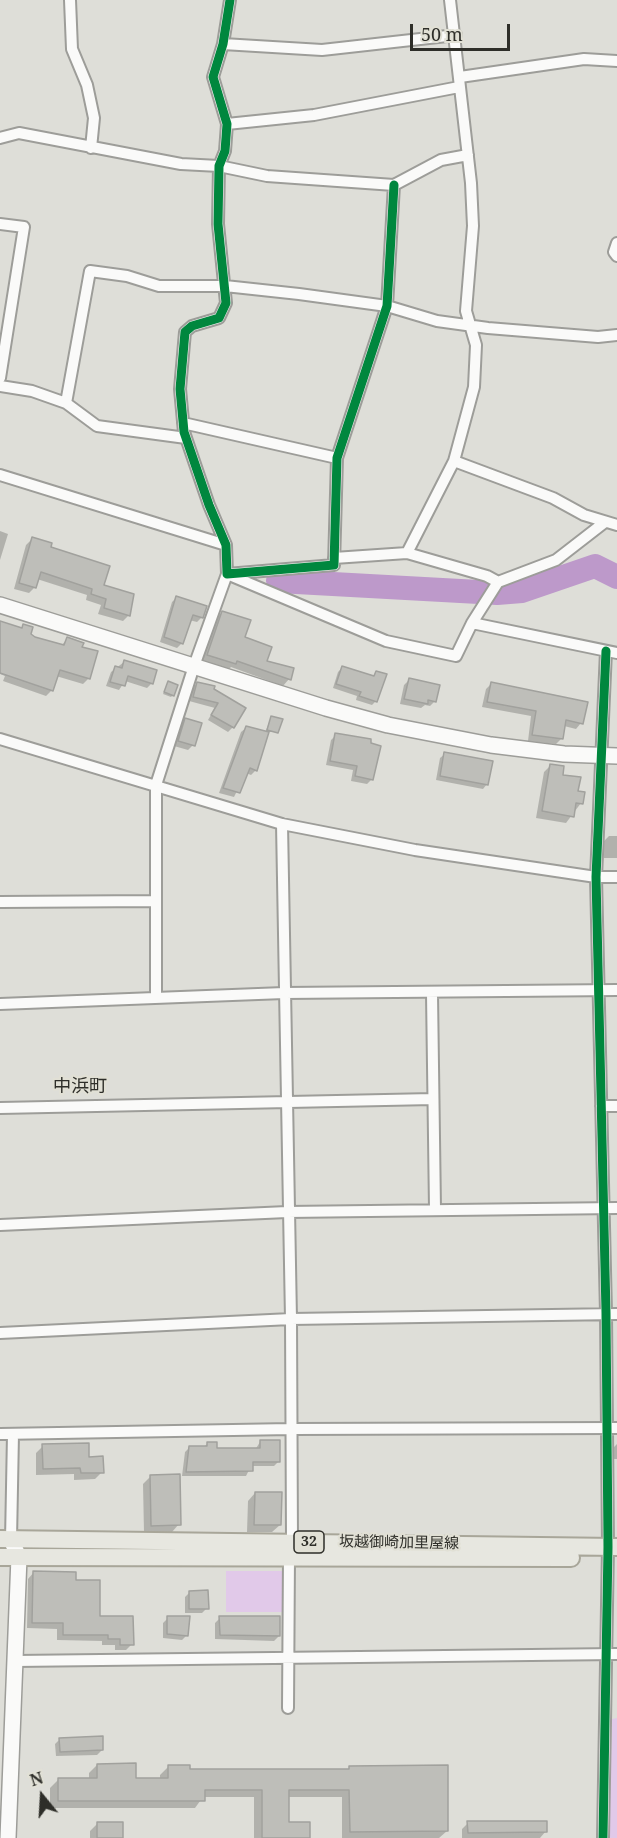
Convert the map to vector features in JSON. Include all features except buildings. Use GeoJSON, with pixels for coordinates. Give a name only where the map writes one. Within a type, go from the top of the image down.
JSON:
{"type":"FeatureCollection","features":[{"type":"Feature","properties":{"kind":"main road","name":"坂越御崎加里屋線"},"geometry":{"type":"LineString","coordinates":[[5,1540],[290,1549],[612,1553]]}},
{"type":"Feature","properties":{"kind":"main road","name":"坂越御崎加里屋線"},"geometry":{"type":"LineString","coordinates":[[0,1557],[290,1549]]}},
{"type":"Feature","properties":{"kind":"street"},"geometry":{"type":"LineString","coordinates":[[70,0],[72,49],[87,85],[94,118],[91,148]]}},
{"type":"Feature","properties":{"kind":"street"},"geometry":{"type":"LineString","coordinates":[[156,997],[156,785],[194,666],[227,574],[226,545],[208,505],[186,438],[180,388],[185,332],[192,326],[219,318],[226,303],[218,224],[219,166],[225,151],[227,124],[213,77],[223,44],[230,0]]}},
{"type":"Feature","properties":{"kind":"street"},"geometry":{"type":"LineString","coordinates":[[407,553],[454,460],[474,387],[476,345],[466,311],[473,226],[456,34],[450,0]]}},
{"type":"Feature","properties":{"kind":"street"},"geometry":{"type":"LineString","coordinates":[[223,44],[322,50],[456,34]]}},
{"type":"Feature","properties":{"kind":"street"},"geometry":{"type":"LineString","coordinates":[[227,124],[314,115],[459,82],[584,59],[617,61]]}},
{"type":"Feature","properties":{"kind":"street"},"geometry":{"type":"LineString","coordinates":[[0,138],[19,133],[181,164],[219,166],[267,176],[394,185],[441,160],[468,155]]}},
{"type":"Feature","properties":{"kind":"street"},"geometry":{"type":"LineString","coordinates":[[227,574],[334,565],[337,458],[387,306],[394,185]]}},
{"type":"Feature","properties":{"kind":"street"},"geometry":{"type":"LineString","coordinates":[[0,224],[24,227],[0,378]]}},
{"type":"Feature","properties":{"kind":"street"},"geometry":{"type":"LineString","coordinates":[[617,243],[614,252],[617,256]]}},
{"type":"Feature","properties":{"kind":"street"},"geometry":{"type":"LineString","coordinates":[[66,403],[90,271],[127,276],[159,286],[225,286],[387,306],[437,321],[598,337],[617,334]]}},
{"type":"Feature","properties":{"kind":"street"},"geometry":{"type":"LineString","coordinates":[[0,386],[32,391],[66,403],[98,426],[186,438]]}},
{"type":"Feature","properties":{"kind":"street"},"geometry":{"type":"LineString","coordinates":[[183,423],[337,458]]}},
{"type":"Feature","properties":{"kind":"street"},"geometry":{"type":"LineString","coordinates":[[454,460],[553,498],[584,515],[617,525]]}},
{"type":"Feature","properties":{"kind":"street"},"geometry":{"type":"LineString","coordinates":[[0,475],[226,545]]}},
{"type":"Feature","properties":{"kind":"street"},"geometry":{"type":"LineString","coordinates":[[227,574],[386,641],[456,656],[472,623],[498,582],[556,560],[605,522]]}},
{"type":"Feature","properties":{"kind":"street"},"geometry":{"type":"LineString","coordinates":[[334,558],[407,553],[487,576],[498,582]]}},
{"type":"Feature","properties":{"kind":"street"},"geometry":{"type":"LineString","coordinates":[[0,605],[388,725],[500,746],[609,756]]}},
{"type":"Feature","properties":{"kind":"street"},"geometry":{"type":"LineString","coordinates":[[472,623],[612,652],[609,756],[596,877],[603,1207],[612,1313],[612,1553],[605,1654],[603,1838]]}},
{"type":"Feature","properties":{"kind":"street"},"geometry":{"type":"LineString","coordinates":[[0,739],[282,824],[415,850],[596,877],[617,877]]}},
{"type":"Feature","properties":{"kind":"street"},"geometry":{"type":"LineString","coordinates":[[282,824],[287,1212],[291,1319],[288,1708]]}},
{"type":"Feature","properties":{"kind":"street"},"geometry":{"type":"LineString","coordinates":[[0,902],[155,901]]}},
{"type":"Feature","properties":{"kind":"street"},"geometry":{"type":"LineString","coordinates":[[0,1004],[284,993],[432,994],[617,990]]}},
{"type":"Feature","properties":{"kind":"street"},"geometry":{"type":"LineString","coordinates":[[432,994],[435,1209]]}},
{"type":"Feature","properties":{"kind":"street"},"geometry":{"type":"LineString","coordinates":[[0,1108],[433,1099]]}},
{"type":"Feature","properties":{"kind":"street"},"geometry":{"type":"LineString","coordinates":[[601,1106],[617,1106]]}},
{"type":"Feature","properties":{"kind":"street"},"geometry":{"type":"LineString","coordinates":[[0,1225],[287,1212],[617,1208]]}},
{"type":"Feature","properties":{"kind":"street"},"geometry":{"type":"LineString","coordinates":[[0,1333],[291,1319],[612,1313]]}},
{"type":"Feature","properties":{"kind":"street"},"geometry":{"type":"LineString","coordinates":[[0,1434],[291,1429],[612,1428]]}},
{"type":"Feature","properties":{"kind":"street"},"geometry":{"type":"LineString","coordinates":[[8,1838],[19,1557],[5,1540],[13,1434]]}},
{"type":"Feature","properties":{"kind":"street"},"geometry":{"type":"LineString","coordinates":[[15,1661],[617,1654]]}},
{"type":"Feature","properties":{"kind":"shaded area"},"geometry":{"type":"Polygon","coordinates":[[[226,1571],[283,1571],[283,1612],[226,1612],[226,1571]]]}},
{"type":"Feature","properties":{"kind":"shaded area"},"geometry":{"type":"Polygon","coordinates":[[[617,1718],[617,1838],[609,1838],[612,1719],[617,1718]]]}},
{"type":"Feature","properties":{"kind":"waterway"},"geometry":{"type":"LineString","coordinates":[[278,581],[497,593],[522,591],[595,566],[617,577]]}},
{"type":"Feature","properties":{"kind":"cycle path"},"geometry":{"type":"LineString","coordinates":[[230,0],[223,44],[213,77],[227,124],[225,151],[219,166],[218,224],[226,303],[219,318],[192,326],[185,332],[180,389],[184,432],[209,505],[226,545],[227,574],[334,565],[337,458],[387,306],[394,185]]}},
{"type":"Feature","properties":{"kind":"cycle path"},"geometry":{"type":"LineString","coordinates":[[603,1838],[608,1547],[606,1313],[596,877],[606,651]]}},
{"type":"Feature","properties":{"kind":"district","name":"中浜町"},"geometry":{"type":"Point","coordinates":[80,1087]}}]}
